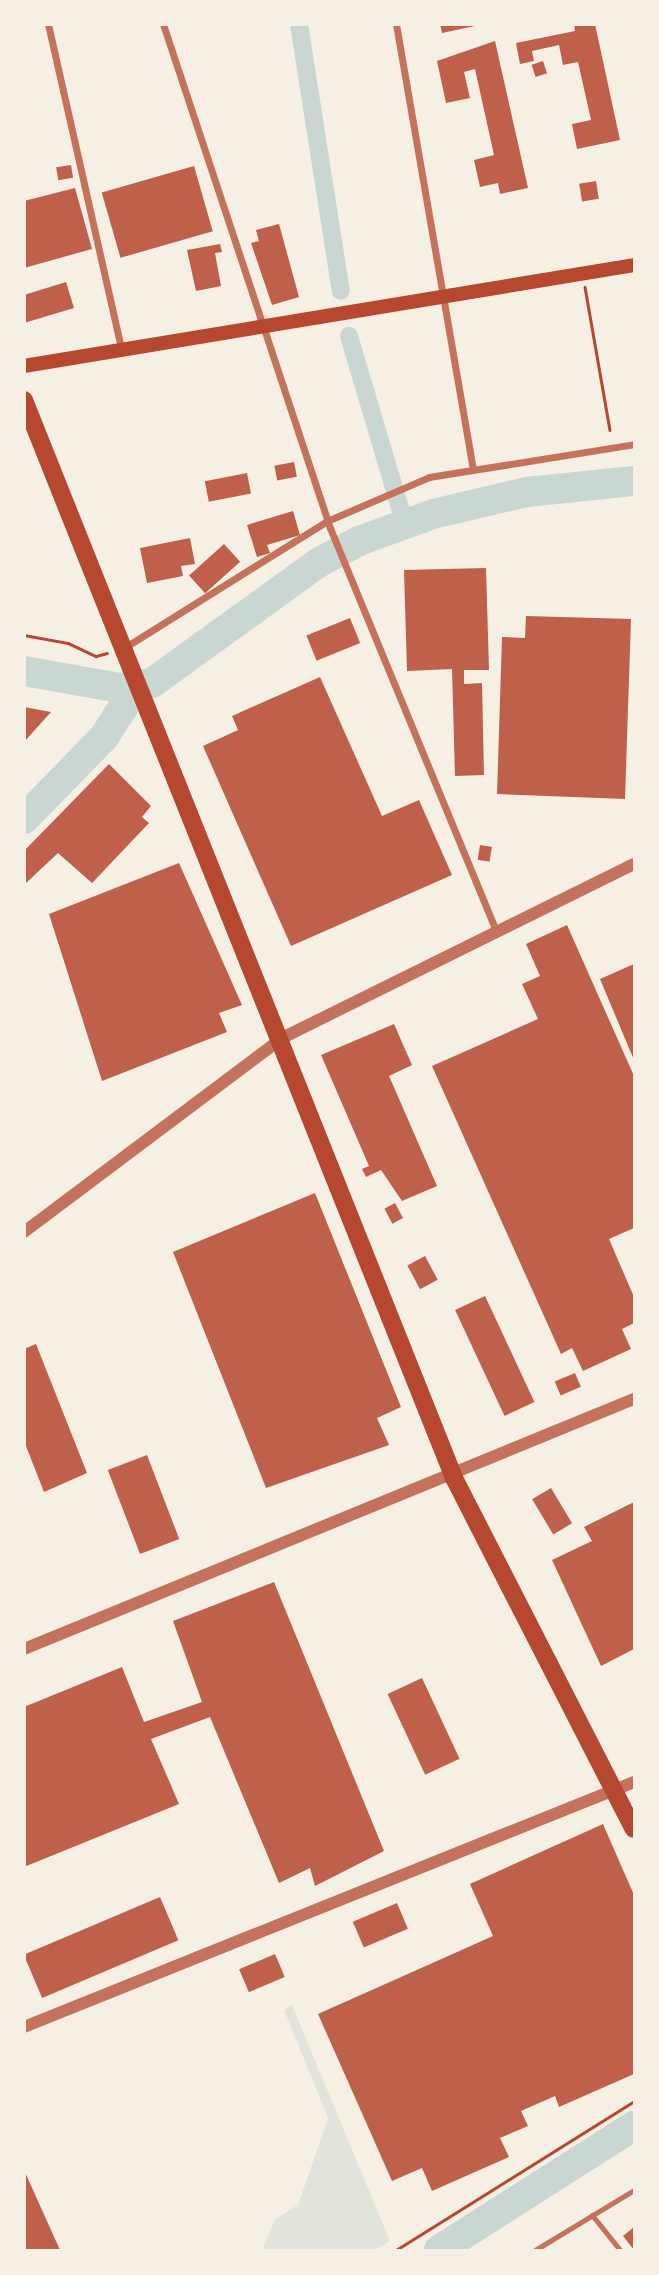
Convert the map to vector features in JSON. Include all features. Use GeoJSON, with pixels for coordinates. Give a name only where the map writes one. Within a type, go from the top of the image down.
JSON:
{"type":"FeatureCollection","features":[{"type":"Feature","properties":{"kind":"main road"},"geometry":{"type":"LineString","coordinates":[[24,366],[635,265]]}},
{"type":"Feature","properties":{"kind":"main road"},"geometry":{"type":"LineString","coordinates":[[24,400],[129,651],[284,1037],[454,1478],[612,1793],[635,1829]]}},
{"type":"Feature","properties":{"kind":"street"},"geometry":{"type":"LineString","coordinates":[[48,24],[121,349]]}},
{"type":"Feature","properties":{"kind":"street"},"geometry":{"type":"LineString","coordinates":[[163,24],[328,524],[496,930]]}},
{"type":"Feature","properties":{"kind":"street"},"geometry":{"type":"LineString","coordinates":[[396,24],[472,466]]}},
{"type":"Feature","properties":{"kind":"street"},"geometry":{"type":"LineString","coordinates":[[129,651],[328,524],[384,496],[472,466],[635,444]]}},
{"type":"Feature","properties":{"kind":"street"},"geometry":{"type":"LineString","coordinates":[[24,1232],[284,1037],[496,930],[635,864]]}},
{"type":"Feature","properties":{"kind":"street"},"geometry":{"type":"LineString","coordinates":[[24,1649],[208,1570],[454,1478],[635,1399]]}},
{"type":"Feature","properties":{"kind":"street"},"geometry":{"type":"LineString","coordinates":[[24,2027],[635,1782]]}},
{"type":"Feature","properties":{"kind":"lane"},"geometry":{"type":"LineString","coordinates":[[535,2250],[635,2190]]}},
{"type":"Feature","properties":{"kind":"lane"},"geometry":{"type":"LineString","coordinates":[[592,2215],[620,2250]]}},
{"type":"Feature","properties":{"kind":"path"},"geometry":{"type":"LineString","coordinates":[[583,273],[610,430]]}},
{"type":"Feature","properties":{"kind":"path"},"geometry":{"type":"LineString","coordinates":[[24,635],[68,643],[96,656],[129,651]]}},
{"type":"Feature","properties":{"kind":"path"},"geometry":{"type":"LineString","coordinates":[[396,2250],[635,2101]]}},
{"type":"Feature","properties":{"kind":"shaded area"},"geometry":{"type":"Polygon","coordinates":[[[292,2005],[390,2241],[375,2250],[262,2250],[275,2219],[298,2205],[328,2118],[284,2010],[292,2005]]]}},
{"type":"Feature","properties":{"kind":"building"},"geometry":{"type":"Polygon","coordinates":[[[440,24],[475,24],[475,26],[442,33],[440,24]]]}},
{"type":"Feature","properties":{"kind":"building"},"geometry":{"type":"Polygon","coordinates":[[[574,24],[595,24],[620,140],[577,149],[572,124],[591,120],[578,62],[563,65],[559,45],[532,51],[534,61],[520,64],[516,43],[575,31],[574,24]]]}},
{"type":"Feature","properties":{"kind":"building"},"geometry":{"type":"Polygon","coordinates":[[[495,41],[528,188],[500,194],[498,183],[480,187],[474,160],[494,155],[475,69],[464,72],[470,98],[446,103],[437,61],[495,41]]]}},
{"type":"Feature","properties":{"kind":"building"},"geometry":{"type":"Polygon","coordinates":[[[543,61],[547,73],[536,77],[532,65],[543,61]]]}},
{"type":"Feature","properties":{"kind":"building"},"geometry":{"type":"Polygon","coordinates":[[[71,165],[73,178],[58,180],[56,167],[71,165]]]}},
{"type":"Feature","properties":{"kind":"building"},"geometry":{"type":"Polygon","coordinates":[[[194,166],[213,231],[120,258],[102,192],[194,166]]]}},
{"type":"Feature","properties":{"kind":"building"},"geometry":{"type":"Polygon","coordinates":[[[596,181],[599,199],[582,201],[579,184],[596,181]]]}},
{"type":"Feature","properties":{"kind":"building"},"geometry":{"type":"Polygon","coordinates":[[[75,188],[92,249],[24,268],[24,201],[75,188]]]}},
{"type":"Feature","properties":{"kind":"building"},"geometry":{"type":"Polygon","coordinates":[[[279,224],[299,297],[272,305],[251,243],[259,241],[256,230],[279,224]]]}},
{"type":"Feature","properties":{"kind":"building"},"geometry":{"type":"Polygon","coordinates":[[[220,244],[222,252],[215,253],[221,286],[196,291],[187,250],[220,244]]]}},
{"type":"Feature","properties":{"kind":"building"},"geometry":{"type":"Polygon","coordinates":[[[66,282],[74,308],[24,323],[24,295],[66,282]]]}},
{"type":"Feature","properties":{"kind":"building"},"geometry":{"type":"Polygon","coordinates":[[[294,462],[297,477],[277,481],[274,466],[294,462]]]}},
{"type":"Feature","properties":{"kind":"building"},"geometry":{"type":"Polygon","coordinates":[[[247,473],[251,494],[209,502],[205,481],[247,473]]]}},
{"type":"Feature","properties":{"kind":"building"},"geometry":{"type":"Polygon","coordinates":[[[293,511],[300,535],[267,545],[270,553],[257,557],[247,525],[293,511]]]}},
{"type":"Feature","properties":{"kind":"building"},"geometry":{"type":"Polygon","coordinates":[[[190,538],[195,564],[181,566],[183,576],[147,583],[140,548],[190,538]]]}},
{"type":"Feature","properties":{"kind":"building"},"geometry":{"type":"Polygon","coordinates":[[[224,544],[240,562],[205,593],[189,575],[224,544]]]}},
{"type":"Feature","properties":{"kind":"building"},"geometry":{"type":"Polygon","coordinates":[[[486,568],[489,670],[464,670],[464,684],[482,683],[484,775],[455,776],[452,669],[407,671],[404,570],[486,568]]]}},
{"type":"Feature","properties":{"kind":"building"},"geometry":{"type":"Polygon","coordinates":[[[526,616],[631,619],[625,799],[497,794],[502,637],[525,638],[526,616]]]}},
{"type":"Feature","properties":{"kind":"building"},"geometry":{"type":"Polygon","coordinates":[[[350,618],[360,643],[317,661],[306,636],[350,618]]]}},
{"type":"Feature","properties":{"kind":"building"},"geometry":{"type":"Polygon","coordinates":[[[320,677],[382,816],[419,800],[452,875],[291,946],[203,746],[238,730],[232,716],[320,677]]]}},
{"type":"Feature","properties":{"kind":"building"},"geometry":{"type":"Polygon","coordinates":[[[24,707],[51,712],[24,742],[24,707]]]}},
{"type":"Feature","properties":{"kind":"building"},"geometry":{"type":"Polygon","coordinates":[[[109,764],[151,806],[142,817],[149,823],[92,883],[58,853],[26,883],[24,851],[109,764]]]}},
{"type":"Feature","properties":{"kind":"building"},"geometry":{"type":"Polygon","coordinates":[[[480,845],[492,847],[490,862],[478,860],[480,845]]]}},
{"type":"Feature","properties":{"kind":"building"},"geometry":{"type":"Polygon","coordinates":[[[179,863],[242,1005],[219,1013],[227,1032],[102,1081],[49,914],[179,863]]]}},
{"type":"Feature","properties":{"kind":"building"},"geometry":{"type":"Polygon","coordinates":[[[567,925],[634,1076],[634,1228],[609,1239],[634,1297],[634,1323],[622,1329],[631,1349],[583,1371],[572,1348],[561,1354],[432,1066],[538,1019],[522,984],[540,976],[526,944],[567,925]]]}},
{"type":"Feature","properties":{"kind":"building"},"geometry":{"type":"Polygon","coordinates":[[[634,964],[634,1060],[600,979],[634,964]]]}},
{"type":"Feature","properties":{"kind":"building"},"geometry":{"type":"Polygon","coordinates":[[[394,1024],[412,1065],[389,1076],[437,1186],[402,1201],[381,1170],[366,1177],[362,1169],[369,1166],[321,1055],[394,1024]]]}},
{"type":"Feature","properties":{"kind":"building"},"geometry":{"type":"Polygon","coordinates":[[[315,1193],[401,1407],[377,1418],[389,1445],[266,1488],[173,1252],[315,1193]]]}},
{"type":"Feature","properties":{"kind":"building"},"geometry":{"type":"Polygon","coordinates":[[[395,1203],[403,1218],[392,1224],[384,1209],[395,1203]]]}},
{"type":"Feature","properties":{"kind":"building"},"geometry":{"type":"Polygon","coordinates":[[[425,1256],[438,1280],[420,1289],[407,1265],[425,1256]]]}},
{"type":"Feature","properties":{"kind":"building"},"geometry":{"type":"Polygon","coordinates":[[[485,1296],[534,1402],[505,1416],[455,1310],[485,1296]]]}},
{"type":"Feature","properties":{"kind":"building"},"geometry":{"type":"Polygon","coordinates":[[[36,1344],[87,1473],[44,1492],[24,1441],[24,1349],[36,1344]]]}},
{"type":"Feature","properties":{"kind":"building"},"geometry":{"type":"Polygon","coordinates":[[[575,1373],[581,1387],[561,1395],[555,1382],[575,1373]]]}},
{"type":"Feature","properties":{"kind":"building"},"geometry":{"type":"Polygon","coordinates":[[[147,1455],[179,1539],[140,1554],[108,1470],[147,1455]]]}},
{"type":"Feature","properties":{"kind":"building"},"geometry":{"type":"Polygon","coordinates":[[[551,1488],[572,1523],[553,1534],[532,1499],[551,1488]]]}},
{"type":"Feature","properties":{"kind":"building"},"geometry":{"type":"Polygon","coordinates":[[[634,1502],[634,1649],[601,1666],[552,1560],[592,1541],[584,1527],[634,1502]]]}},
{"type":"Feature","properties":{"kind":"building"},"geometry":{"type":"Polygon","coordinates":[[[274,1582],[384,1851],[315,1886],[310,1868],[279,1883],[210,1717],[151,1739],[179,1804],[24,1867],[24,1707],[122,1667],[144,1722],[202,1702],[173,1621],[274,1582]]]}},
{"type":"Feature","properties":{"kind":"building"},"geometry":{"type":"Polygon","coordinates":[[[422,1678],[460,1759],[425,1775],[388,1694],[422,1678]]]}},
{"type":"Feature","properties":{"kind":"building"},"geometry":{"type":"Polygon","coordinates":[[[603,1824],[634,1895],[634,2074],[559,2107],[555,2096],[521,2111],[528,2126],[500,2138],[509,2157],[432,2191],[422,2168],[392,2181],[318,2014],[493,1936],[470,1884],[603,1824]]]}},
{"type":"Feature","properties":{"kind":"building"},"geometry":{"type":"Polygon","coordinates":[[[160,1897],[178,1940],[42,1998],[24,1955],[160,1897]]]}},
{"type":"Feature","properties":{"kind":"building"},"geometry":{"type":"Polygon","coordinates":[[[397,1903],[408,1929],[364,1948],[353,1922],[397,1903]]]}},
{"type":"Feature","properties":{"kind":"building"},"geometry":{"type":"Polygon","coordinates":[[[275,1954],[285,1977],[249,1992],[239,1969],[275,1954]]]}},
{"type":"Feature","properties":{"kind":"building"},"geometry":{"type":"Polygon","coordinates":[[[24,2170],[60,2250],[24,2250],[24,2170]]]}},
{"type":"Feature","properties":{"kind":"building"},"geometry":{"type":"Polygon","coordinates":[[[634,2227],[634,2250],[623,2236],[634,2227]]]}},
{"type":"Feature","properties":{"kind":"waterway"},"geometry":{"type":"LineString","coordinates":[[299,24],[341,291]]}},
{"type":"Feature","properties":{"kind":"waterway"},"geometry":{"type":"LineString","coordinates":[[349,336],[404,522]]}},
{"type":"Feature","properties":{"kind":"waterway"},"geometry":{"type":"LineString","coordinates":[[24,671],[119,688],[152,683],[318,563],[359,541],[433,514],[527,492],[634,481]]}},
{"type":"Feature","properties":{"kind":"waterway"},"geometry":{"type":"LineString","coordinates":[[24,819],[104,737],[136,687]]}},
{"type":"Feature","properties":{"kind":"waterway"},"geometry":{"type":"LineString","coordinates":[[439,2250],[634,2126]]}}]}
